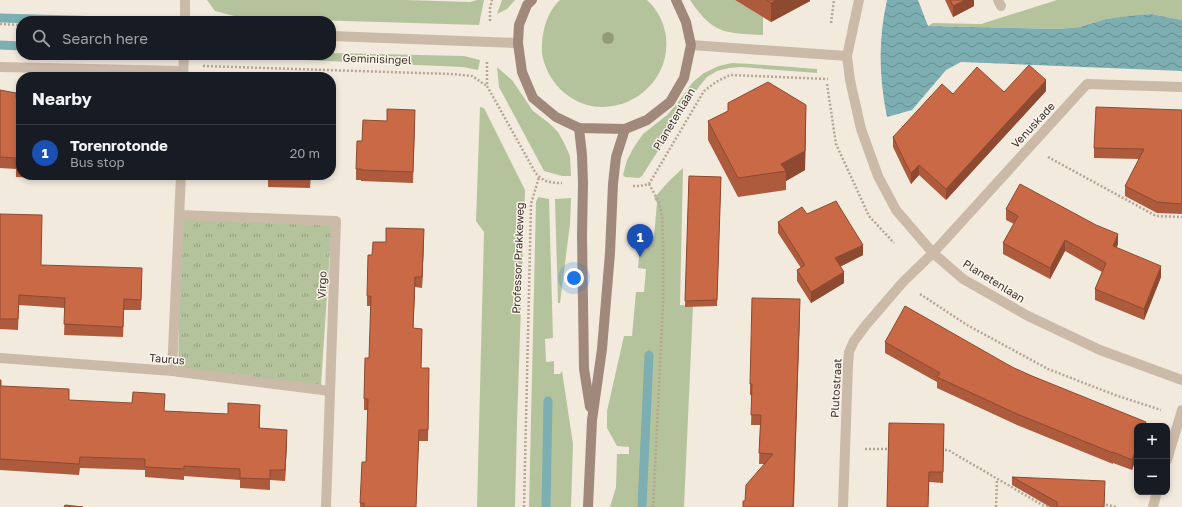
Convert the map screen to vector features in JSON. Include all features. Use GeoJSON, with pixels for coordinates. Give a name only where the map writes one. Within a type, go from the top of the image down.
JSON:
{"type":"FeatureCollection","features":[{"type":"Feature","properties":{"kind":"street"},"geometry":{"type":"LineString","coordinates":[[185,0],[185,16]]}},
{"type":"Feature","properties":{"kind":"street"},"geometry":{"type":"LineString","coordinates":[[532,0],[528,5],[519,25],[518,42],[522,72],[533,98],[556,117],[579,128],[625,129],[647,120],[670,102],[684,78],[691,45],[686,22],[676,0]]}},
{"type":"Feature","properties":{"kind":"street","name":"Planetenlaan"},"geometry":{"type":"LineString","coordinates":[[859,0],[847,56],[850,80],[861,129],[878,176],[896,210],[933,253],[963,279],[1028,316],[1100,350],[1182,380]]}},
{"type":"Feature","properties":{"kind":"street","name":"Geminisingel"},"geometry":{"type":"LineString","coordinates":[[336,36],[518,42]]}},
{"type":"Feature","properties":{"kind":"street"},"geometry":{"type":"LineString","coordinates":[[691,45],[847,56]]}},
{"type":"Feature","properties":{"kind":"street"},"geometry":{"type":"LineString","coordinates":[[183,72],[184,60]]}},
{"type":"Feature","properties":{"kind":"street"},"geometry":{"type":"LineString","coordinates":[[0,67],[131,72]]}},
{"type":"Feature","properties":{"kind":"street","name":"Venuskade"},"geometry":{"type":"LineString","coordinates":[[933,253],[1087,84],[1182,87]]}},
{"type":"Feature","properties":{"kind":"street"},"geometry":{"type":"LineString","coordinates":[[579,128],[583,183],[582,235],[584,369],[592,420]]}},
{"type":"Feature","properties":{"kind":"street"},"geometry":{"type":"LineString","coordinates":[[588,507],[592,420],[602,349],[610,253],[613,184],[616,157],[625,129]]}},
{"type":"Feature","properties":{"kind":"street"},"geometry":{"type":"LineString","coordinates":[[172,372],[180,215],[180,180]]}},
{"type":"Feature","properties":{"kind":"street","name":"Virgo"},"geometry":{"type":"LineString","coordinates":[[180,215],[336,220],[326,507]]}},
{"type":"Feature","properties":{"kind":"street","name":"Plutostraat"},"geometry":{"type":"LineString","coordinates":[[843,507],[849,352],[854,341],[866,325],[903,282],[933,253]]}},
{"type":"Feature","properties":{"kind":"street","name":"Taurus"},"geometry":{"type":"LineString","coordinates":[[0,358],[172,372],[330,391]]}},
{"type":"Feature","properties":{"kind":"street"},"geometry":{"type":"LineString","coordinates":[[1167,459],[1181,413]]}},
{"type":"Feature","properties":{"kind":"street"},"geometry":{"type":"LineString","coordinates":[[1153,507],[1156,495]]}},
{"type":"Feature","properties":{"kind":"path","name":"Professor Prakkeweg"},"geometry":{"type":"LineString","coordinates":[[492,0],[490,8],[486,66],[487,86],[539,177],[531,204],[524,507]]}},
{"type":"Feature","properties":{"kind":"path"},"geometry":{"type":"LineString","coordinates":[[0,24],[16,24]]}},
{"type":"Feature","properties":{"kind":"path","name":"Geminisingel"},"geometry":{"type":"LineString","coordinates":[[188,72],[205,66],[451,74],[472,76],[487,86]]}},
{"type":"Feature","properties":{"kind":"path","name":"Planetenlaan"},"geometry":{"type":"LineString","coordinates":[[653,507],[663,305],[663,246],[662,217],[659,202],[649,184],[704,91],[716,82],[730,75],[850,80]]}},
{"type":"Feature","properties":{"kind":"path"},"geometry":{"type":"LineString","coordinates":[[1030,146],[1156,216],[1182,217]]}},
{"type":"Feature","properties":{"kind":"path"},"geometry":{"type":"LineString","coordinates":[[903,282],[967,325],[1048,369],[1115,395],[1181,413]]}},
{"type":"Feature","properties":{"kind":"path"},"geometry":{"type":"LineString","coordinates":[[845,448],[892,449]]}},
{"type":"Feature","properties":{"kind":"path"},"geometry":{"type":"LineString","coordinates":[[940,450],[948,450],[997,480],[1044,506],[1052,506]]}},
{"type":"Feature","properties":{"kind":"path"},"geometry":{"type":"LineString","coordinates":[[996,507],[997,480]]}},
{"type":"Feature","properties":{"kind":"path"},"geometry":{"type":"LineString","coordinates":[[1096,504],[1117,507]]}},
{"type":"Feature","properties":{"kind":"green space"},"geometry":{"type":"Polygon","coordinates":[[[207,0],[406,0],[470,2],[484,0],[479,25],[336,21],[336,16],[234,16],[215,11],[207,0]]]}},
{"type":"Feature","properties":{"kind":"green space"},"geometry":{"type":"Polygon","coordinates":[[[502,0],[515,0],[507,9],[497,14],[502,0]]]}},
{"type":"Feature","properties":{"kind":"green space"},"geometry":{"type":"Polygon","coordinates":[[[560,0],[647,0],[651,4],[660,17],[664,27],[666,37],[665,57],[658,75],[646,89],[632,100],[614,106],[596,107],[578,102],[561,90],[551,78],[546,68],[542,53],[542,39],[545,24],[551,11],[560,0]]]}},
{"type":"Feature","properties":{"kind":"green space"},"geometry":{"type":"Polygon","coordinates":[[[690,0],[735,0],[763,17],[763,35],[720,30],[706,20],[690,0]]]}},
{"type":"Feature","properties":{"kind":"green space"},"geometry":{"type":"Polygon","coordinates":[[[1057,0],[1182,0],[1182,20],[1151,14],[1106,19],[1080,27],[1059,29],[928,26],[933,23],[981,24],[1057,0]]]}},
{"type":"Feature","properties":{"kind":"green space"},"geometry":{"type":"Polygon","coordinates":[[[336,53],[464,56],[480,60],[478,70],[463,67],[305,60],[336,60],[336,53]]]}},
{"type":"Feature","properties":{"kind":"green space"},"geometry":{"type":"Polygon","coordinates":[[[732,63],[817,69],[817,73],[741,67],[717,71],[707,77],[698,88],[642,176],[639,178],[625,177],[623,175],[627,160],[643,134],[667,115],[693,82],[704,73],[719,66],[732,63]]]}},
{"type":"Feature","properties":{"kind":"green space"},"geometry":{"type":"Polygon","coordinates":[[[497,67],[512,80],[533,111],[558,132],[570,156],[571,176],[562,176],[544,171],[499,87],[497,67]]]}},
{"type":"Feature","properties":{"kind":"green space"},"geometry":{"type":"Polygon","coordinates":[[[480,107],[484,108],[525,190],[515,507],[477,507],[484,232],[476,221],[480,107]]]}},
{"type":"Feature","properties":{"kind":"green space"},"geometry":{"type":"Polygon","coordinates":[[[683,168],[680,305],[693,306],[684,507],[610,507],[616,487],[617,454],[629,454],[629,447],[617,446],[607,428],[607,411],[624,336],[632,336],[636,292],[644,292],[646,269],[638,268],[641,235],[654,236],[657,203],[654,198],[683,168]]]}},
{"type":"Feature","properties":{"kind":"green space"},"geometry":{"type":"Polygon","coordinates":[[[538,197],[549,199],[553,338],[545,339],[546,362],[554,361],[554,374],[560,374],[562,371],[573,444],[571,507],[529,507],[536,202],[538,197]]]}},
{"type":"Feature","properties":{"kind":"green space"},"geometry":{"type":"Polygon","coordinates":[[[571,198],[570,224],[560,303],[558,303],[555,199],[571,198]]]}},
{"type":"Feature","properties":{"kind":"green space"},"geometry":{"type":"Polygon","coordinates":[[[181,213],[332,220],[321,385],[178,376],[181,213]]]}},
{"type":"Feature","properties":{"kind":"water"},"geometry":{"type":"Polygon","coordinates":[[[887,0],[918,0],[928,26],[1059,29],[1080,27],[1106,19],[1151,14],[1182,20],[1182,71],[961,62],[946,70],[912,110],[887,117],[882,87],[881,44],[887,0]]]}},
{"type":"Feature","properties":{"kind":"building"},"geometry":{"type":"Polygon","coordinates":[[[766,0],[776,0],[771,3],[766,0]]]}},
{"type":"Feature","properties":{"kind":"building"},"geometry":{"type":"Polygon","coordinates":[[[950,0],[965,0],[953,6],[950,0]]]}},
{"type":"Feature","properties":{"kind":"building"},"geometry":{"type":"Polygon","coordinates":[[[1029,65],[1046,80],[946,189],[919,165],[911,173],[893,137],[942,84],[953,94],[977,67],[1004,92],[1029,65]]]}},
{"type":"Feature","properties":{"kind":"building"},"geometry":{"type":"Polygon","coordinates":[[[768,82],[806,105],[805,151],[781,164],[786,171],[738,178],[708,121],[728,111],[728,103],[768,82]]]}},
{"type":"Feature","properties":{"kind":"building"},"geometry":{"type":"Polygon","coordinates":[[[0,90],[16,93],[16,158],[0,157],[0,90]]]}},
{"type":"Feature","properties":{"kind":"building"},"geometry":{"type":"Polygon","coordinates":[[[1096,107],[1182,110],[1182,204],[1157,202],[1125,186],[1144,149],[1094,148],[1096,107]]]}},
{"type":"Feature","properties":{"kind":"building"},"geometry":{"type":"Polygon","coordinates":[[[387,109],[415,110],[413,172],[356,169],[357,141],[362,141],[363,120],[387,121],[387,109]]]}},
{"type":"Feature","properties":{"kind":"building"},"geometry":{"type":"Polygon","coordinates":[[[689,176],[721,177],[717,300],[685,301],[689,176]]]}},
{"type":"Feature","properties":{"kind":"building"},"geometry":{"type":"Polygon","coordinates":[[[1020,184],[1096,225],[1118,234],[1113,246],[1161,266],[1144,309],[1095,289],[1106,263],[1065,240],[1050,268],[1003,243],[1018,216],[1006,209],[1020,184]]]}},
{"type":"Feature","properties":{"kind":"building"},"geometry":{"type":"Polygon","coordinates":[[[836,201],[863,245],[835,258],[844,272],[811,292],[797,270],[805,265],[778,222],[802,207],[807,214],[836,201]]]}},
{"type":"Feature","properties":{"kind":"building"},"geometry":{"type":"Polygon","coordinates":[[[0,214],[42,215],[41,265],[142,268],[141,300],[124,299],[123,327],[64,324],[65,298],[19,295],[18,319],[0,319],[0,214]]]}},
{"type":"Feature","properties":{"kind":"building"},"geometry":{"type":"Polygon","coordinates":[[[386,228],[424,229],[422,277],[415,277],[413,328],[422,329],[421,368],[429,368],[428,430],[419,430],[416,507],[364,507],[364,503],[360,503],[362,462],[366,462],[368,399],[364,399],[365,358],[369,358],[371,296],[367,296],[368,255],[372,255],[373,242],[386,242],[386,228]]]}},
{"type":"Feature","properties":{"kind":"building"},"geometry":{"type":"Polygon","coordinates":[[[752,298],[800,299],[793,507],[743,507],[746,485],[773,454],[759,453],[761,415],[751,415],[752,384],[750,384],[752,298]]]}},
{"type":"Feature","properties":{"kind":"building"},"geometry":{"type":"Polygon","coordinates":[[[905,306],[1012,367],[1146,422],[1134,423],[1134,454],[1132,460],[1017,414],[937,377],[940,373],[885,342],[905,306]]]}},
{"type":"Feature","properties":{"kind":"building"},"geometry":{"type":"Polygon","coordinates":[[[0,380],[1,386],[69,389],[69,400],[132,403],[133,392],[165,394],[164,411],[228,414],[228,403],[260,405],[259,428],[287,430],[285,470],[270,470],[270,479],[240,478],[240,469],[184,466],[184,469],[145,467],[145,459],[80,457],[79,464],[0,459],[0,380]]]}},
{"type":"Feature","properties":{"kind":"building"},"geometry":{"type":"Polygon","coordinates":[[[889,423],[944,424],[943,472],[929,472],[928,507],[887,507],[889,423]]]}},
{"type":"Feature","properties":{"kind":"building"},"geometry":{"type":"Polygon","coordinates":[[[1012,477],[1105,481],[1104,507],[1057,507],[1057,502],[1012,477]]]}},
{"type":"Feature","properties":{"kind":"building"},"geometry":{"type":"Polygon","coordinates":[[[65,505],[83,507],[64,507],[65,505]]]}},
{"type":"Feature","properties":{"kind":"waterway"},"geometry":{"type":"LineString","coordinates":[[0,18],[16,18]]}},
{"type":"Feature","properties":{"kind":"waterway"},"geometry":{"type":"LineString","coordinates":[[0,45],[16,46]]}},
{"type":"Feature","properties":{"kind":"waterway"},"geometry":{"type":"LineString","coordinates":[[642,507],[649,355]]}},
{"type":"Feature","properties":{"kind":"waterway"},"geometry":{"type":"LineString","coordinates":[[546,507],[548,401]]}},
{"type":"Feature","properties":{"kind":"place","name":"Torenrotonde"},"geometry":{"type":"Point","coordinates":[640,257]}}]}
